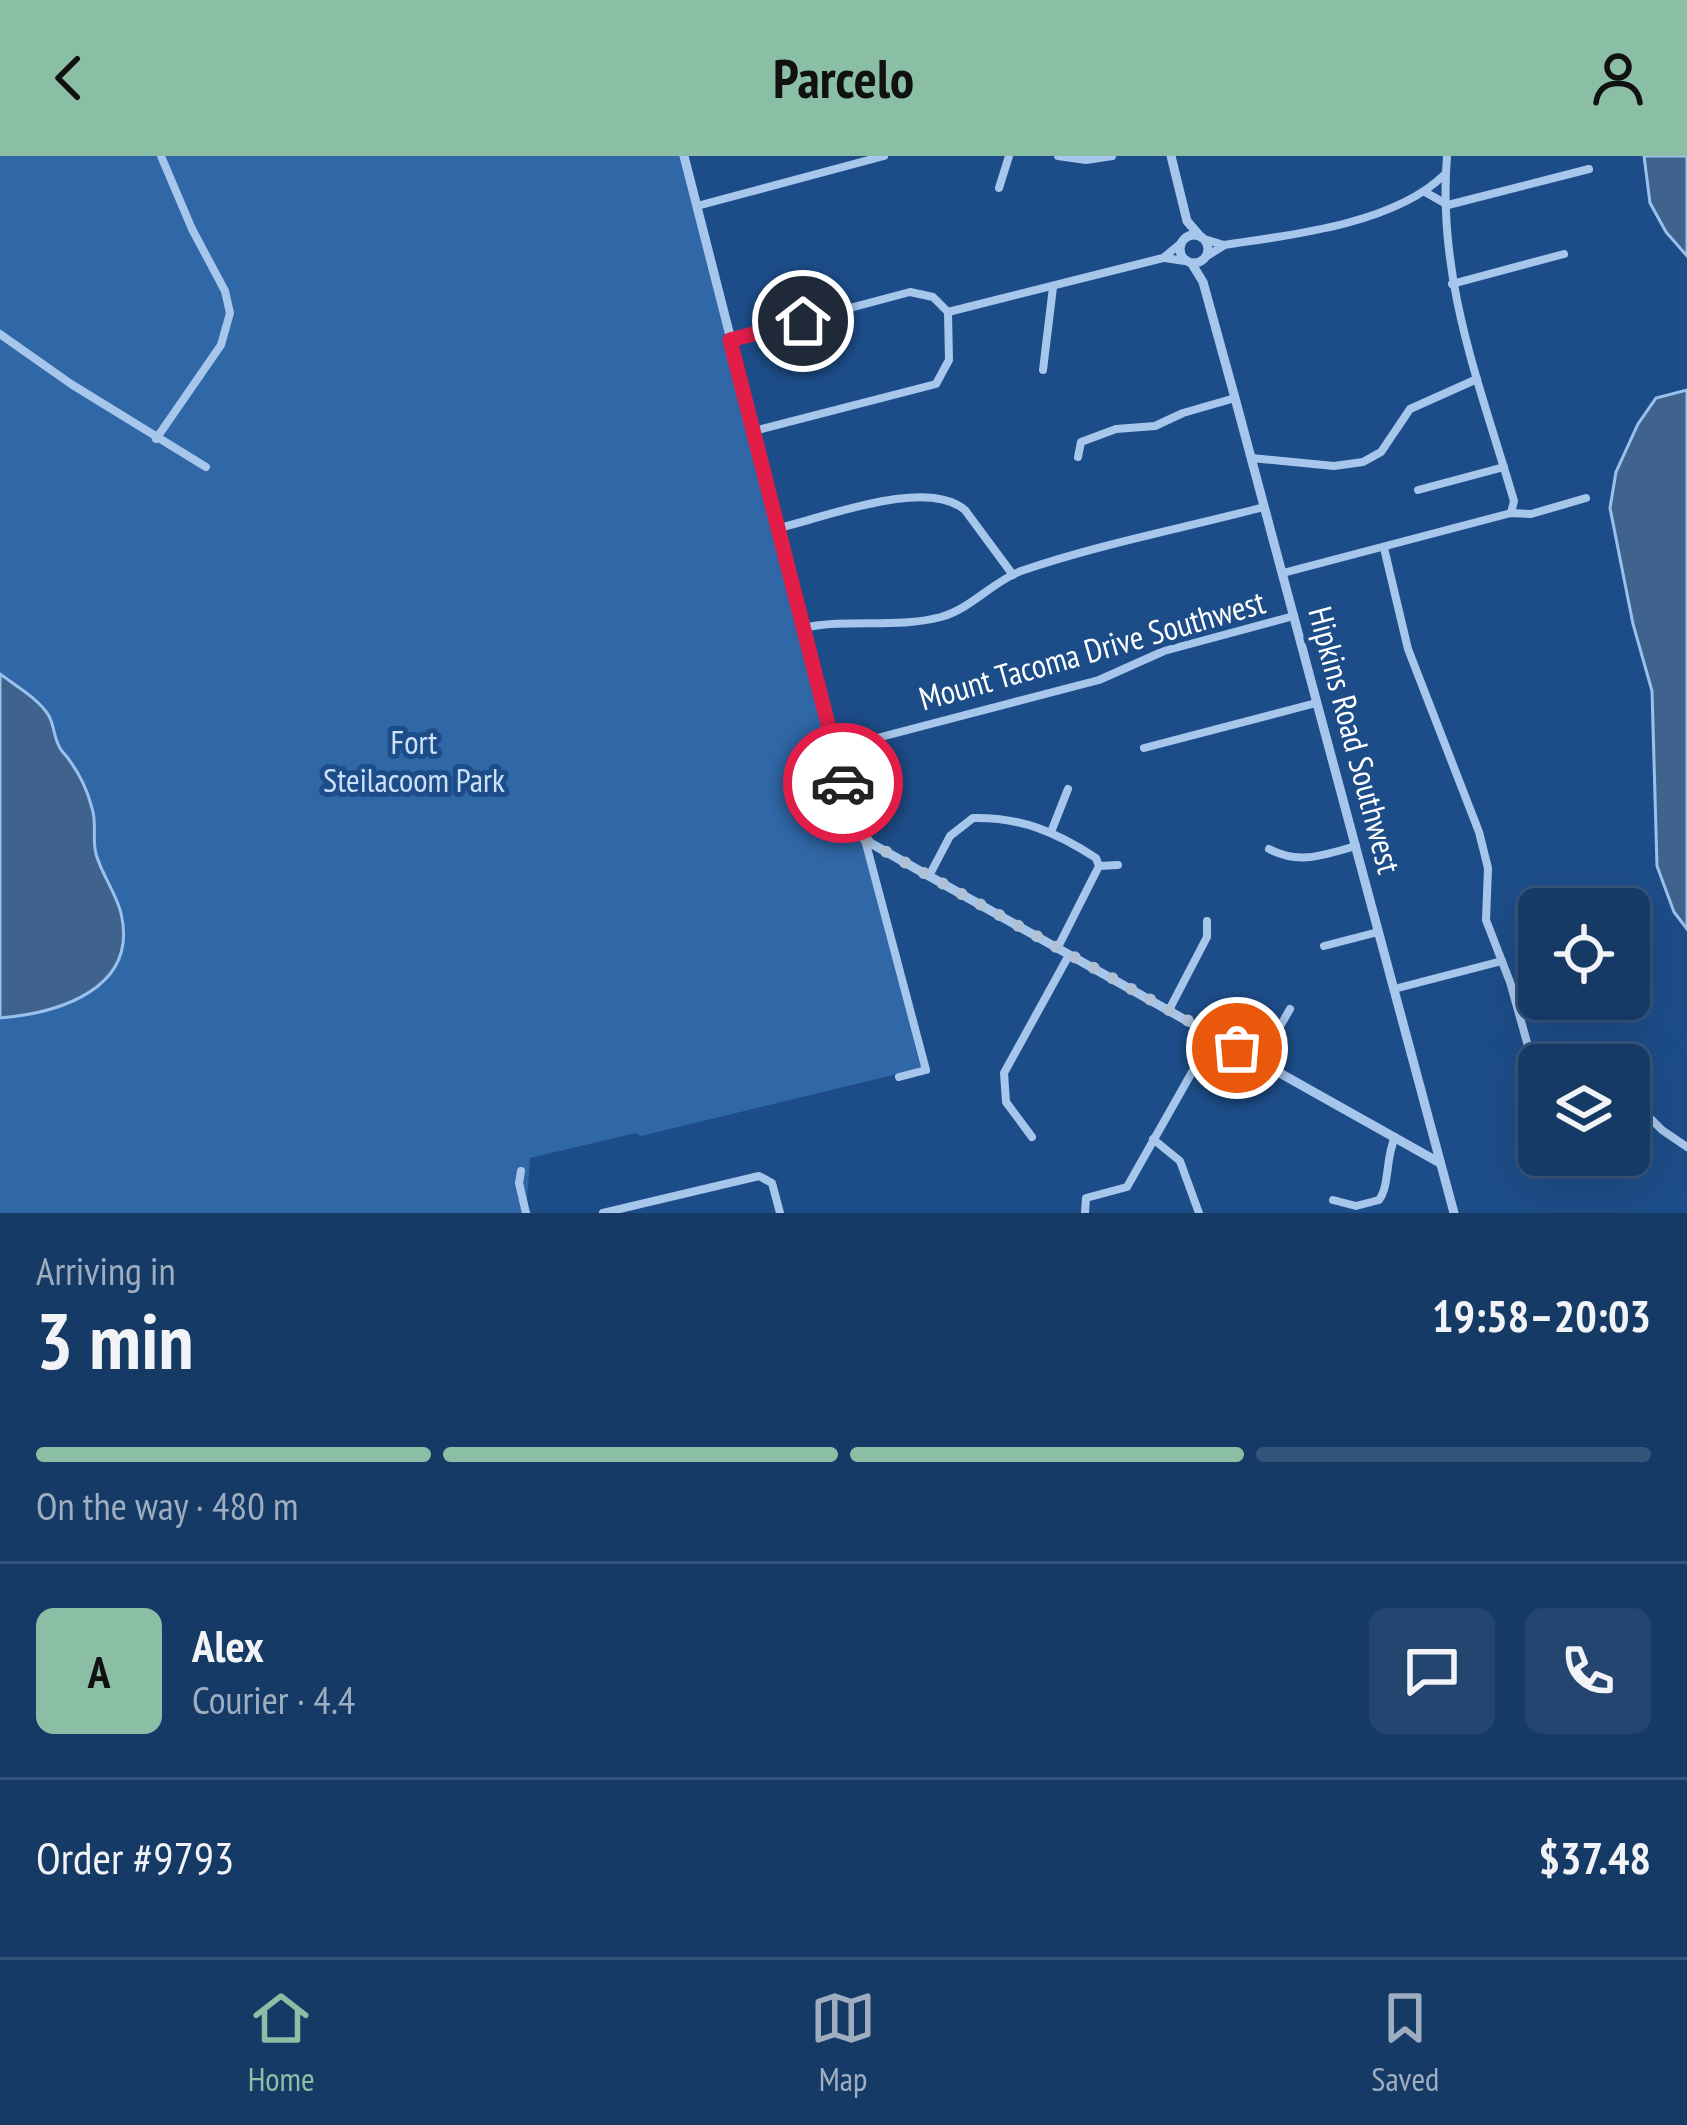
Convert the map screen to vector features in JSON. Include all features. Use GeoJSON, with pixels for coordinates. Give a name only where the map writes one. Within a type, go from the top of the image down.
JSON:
{"type":"FeatureCollection","features":[{"type":"Feature","properties":{"kind":"street"},"geometry":{"type":"LineString","coordinates":[[156,439],[221,345],[230,313],[225,291],[161,156]]}},
{"type":"Feature","properties":{"kind":"street"},"geometry":{"type":"LineString","coordinates":[[684,156],[851,819],[865,840],[926,1070],[899,1077]]}},
{"type":"Feature","properties":{"kind":"street"},"geometry":{"type":"LineString","coordinates":[[697,206],[884,156]]}},
{"type":"Feature","properties":{"kind":"street"},"geometry":{"type":"LineString","coordinates":[[999,188],[1009,156]]}},
{"type":"Feature","properties":{"kind":"street"},"geometry":{"type":"LineString","coordinates":[[1058,156],[1086,160],[1112,156]]}},
{"type":"Feature","properties":{"kind":"street"},"geometry":{"type":"LineString","coordinates":[[1171,156],[1187,221],[1208,247],[1197,260]]}},
{"type":"Feature","properties":{"kind":"street"},"geometry":{"type":"LineString","coordinates":[[1447,156],[1452,284],[1459,323],[1515,506],[1511,513]]}},
{"type":"Feature","properties":{"kind":"street"},"geometry":{"type":"LineString","coordinates":[[1425,193],[1448,206],[1589,169]]}},
{"type":"Feature","properties":{"kind":"street"},"geometry":{"type":"LineString","coordinates":[[948,312],[1163,258],[1197,260],[1224,245],[1362,218],[1401,206],[1425,193],[1445,174]]}},
{"type":"Feature","properties":{"kind":"street"},"geometry":{"type":"LineString","coordinates":[[1187,221],[1180,254],[1197,260]]}},
{"type":"Feature","properties":{"kind":"street"},"geometry":{"type":"LineString","coordinates":[[1163,258],[1181,242],[1202,237],[1224,245]]}},
{"type":"Feature","properties":{"kind":"street"},"geometry":{"type":"LineString","coordinates":[[1452,284],[1564,254]]}},
{"type":"Feature","properties":{"kind":"street","name":"Hipkins Road Southwest"},"geometry":{"type":"LineString","coordinates":[[1197,260],[1454,1213]]}},
{"type":"Feature","properties":{"kind":"street"},"geometry":{"type":"LineString","coordinates":[[1043,370],[1053,287]]}},
{"type":"Feature","properties":{"kind":"street"},"geometry":{"type":"LineString","coordinates":[[730,340],[910,292],[933,297],[948,312],[950,360],[936,384],[754,431]]}},
{"type":"Feature","properties":{"kind":"street"},"geometry":{"type":"LineString","coordinates":[[0,334],[206,467]]}},
{"type":"Feature","properties":{"kind":"street"},"geometry":{"type":"LineString","coordinates":[[1251,458],[1334,466],[1363,462],[1382,452],[1410,409],[1477,379]]}},
{"type":"Feature","properties":{"kind":"street"},"geometry":{"type":"LineString","coordinates":[[1078,457],[1081,442],[1102,432],[1147,428],[1235,398]]}},
{"type":"Feature","properties":{"kind":"street"},"geometry":{"type":"LineString","coordinates":[[1418,490],[1504,466]]}},
{"type":"Feature","properties":{"kind":"street"},"geometry":{"type":"LineString","coordinates":[[779,528],[909,496],[938,498],[956,502],[965,510],[1012,575]]}},
{"type":"Feature","properties":{"kind":"street","name":"Mount Tacoma Drive Southwest"},"geometry":{"type":"LineString","coordinates":[[1283,573],[1586,498]]}},
{"type":"Feature","properties":{"kind":"street"},"geometry":{"type":"LineString","coordinates":[[802,628],[842,621],[880,624],[941,617],[966,607],[1012,575],[1264,507]]}},
{"type":"Feature","properties":{"kind":"street"},"geometry":{"type":"LineString","coordinates":[[1384,548],[1408,649],[1479,832],[1488,868],[1486,920],[1527,1044]]}},
{"type":"Feature","properties":{"kind":"street","name":"Mount Tacoma Drive Southwest"},"geometry":{"type":"LineString","coordinates":[[834,749],[1099,680],[1164,651],[1294,616]]}},
{"type":"Feature","properties":{"kind":"street"},"geometry":{"type":"LineString","coordinates":[[1144,748],[1316,703]]}},
{"type":"Feature","properties":{"kind":"street"},"geometry":{"type":"LineString","coordinates":[[1051,832],[1068,789]]}},
{"type":"Feature","properties":{"kind":"street"},"geometry":{"type":"LineString","coordinates":[[928,876],[950,836],[973,818],[1028,822],[1051,832],[1096,858],[1099,866],[1058,946]]}},
{"type":"Feature","properties":{"kind":"street"},"geometry":{"type":"LineString","coordinates":[[865,840],[1440,1163]]}},
{"type":"Feature","properties":{"kind":"street"},"geometry":{"type":"LineString","coordinates":[[1269,849],[1290,859],[1307,860],[1356,846]]}},
{"type":"Feature","properties":{"kind":"street"},"geometry":{"type":"LineString","coordinates":[[1099,866],[1118,865]]}},
{"type":"Feature","properties":{"kind":"street"},"geometry":{"type":"LineString","coordinates":[[1169,1010],[1207,937],[1207,921]]}},
{"type":"Feature","properties":{"kind":"street"},"geometry":{"type":"LineString","coordinates":[[1324,946],[1378,932]]}},
{"type":"Feature","properties":{"kind":"street"},"geometry":{"type":"LineString","coordinates":[[1032,1137],[1006,1102],[1004,1073],[1070,954]]}},
{"type":"Feature","properties":{"kind":"street"},"geometry":{"type":"LineString","coordinates":[[1394,989],[1502,962]]}},
{"type":"Feature","properties":{"kind":"street"},"geometry":{"type":"LineString","coordinates":[[1261,1061],[1290,1009]]}},
{"type":"Feature","properties":{"kind":"street"},"geometry":{"type":"LineString","coordinates":[[1085,1213],[1084,1201],[1126,1187],[1213,1034]]}},
{"type":"Feature","properties":{"kind":"street"},"geometry":{"type":"LineString","coordinates":[[1650,1118],[1687,1147]]}},
{"type":"Feature","properties":{"kind":"street"},"geometry":{"type":"LineString","coordinates":[[1333,1200],[1364,1205],[1379,1200],[1386,1190],[1385,1166],[1395,1137]]}},
{"type":"Feature","properties":{"kind":"street"},"geometry":{"type":"LineString","coordinates":[[1153,1139],[1180,1161],[1199,1213]]}},
{"type":"Feature","properties":{"kind":"street"},"geometry":{"type":"LineString","coordinates":[[521,1171],[526,1213]]}},
{"type":"Feature","properties":{"kind":"street"},"geometry":{"type":"LineString","coordinates":[[603,1213],[762,1176],[772,1183],[779,1213]]}},
{"type":"Feature","properties":{"kind":"green space","name":"Fort Steilacoom Park"},"geometry":{"type":"Polygon","coordinates":[[[0,156],[681,156],[922,1068],[530,1158],[526,1213],[0,1213],[0,156]]]}},
{"type":"Feature","properties":{"kind":"shaded area"},"geometry":{"type":"Polygon","coordinates":[[[1644,156],[1687,156],[1687,256],[1650,203],[1644,156]]]}},
{"type":"Feature","properties":{"kind":"shaded area"},"geometry":{"type":"Polygon","coordinates":[[[1687,390],[1687,929],[1674,912],[1657,866],[1652,691],[1610,508],[1616,472],[1638,424],[1656,398],[1687,390]]]}},
{"type":"Feature","properties":{"kind":"shaded area"},"geometry":{"type":"Polygon","coordinates":[[[0,674],[45,710],[59,747],[84,784],[93,814],[96,854],[121,913],[123,939],[118,961],[89,992],[46,1010],[0,1018],[0,674]]]}},
{"type":"Feature","properties":{"kind":"way so far"},"geometry":{"type":"LineString","coordinates":[[843,783],[851,819],[865,840],[1237,1048]]}},
{"type":"Feature","properties":{"kind":"route"},"geometry":{"type":"LineString","coordinates":[[803,321],[730,340],[843,783]]}}]}
